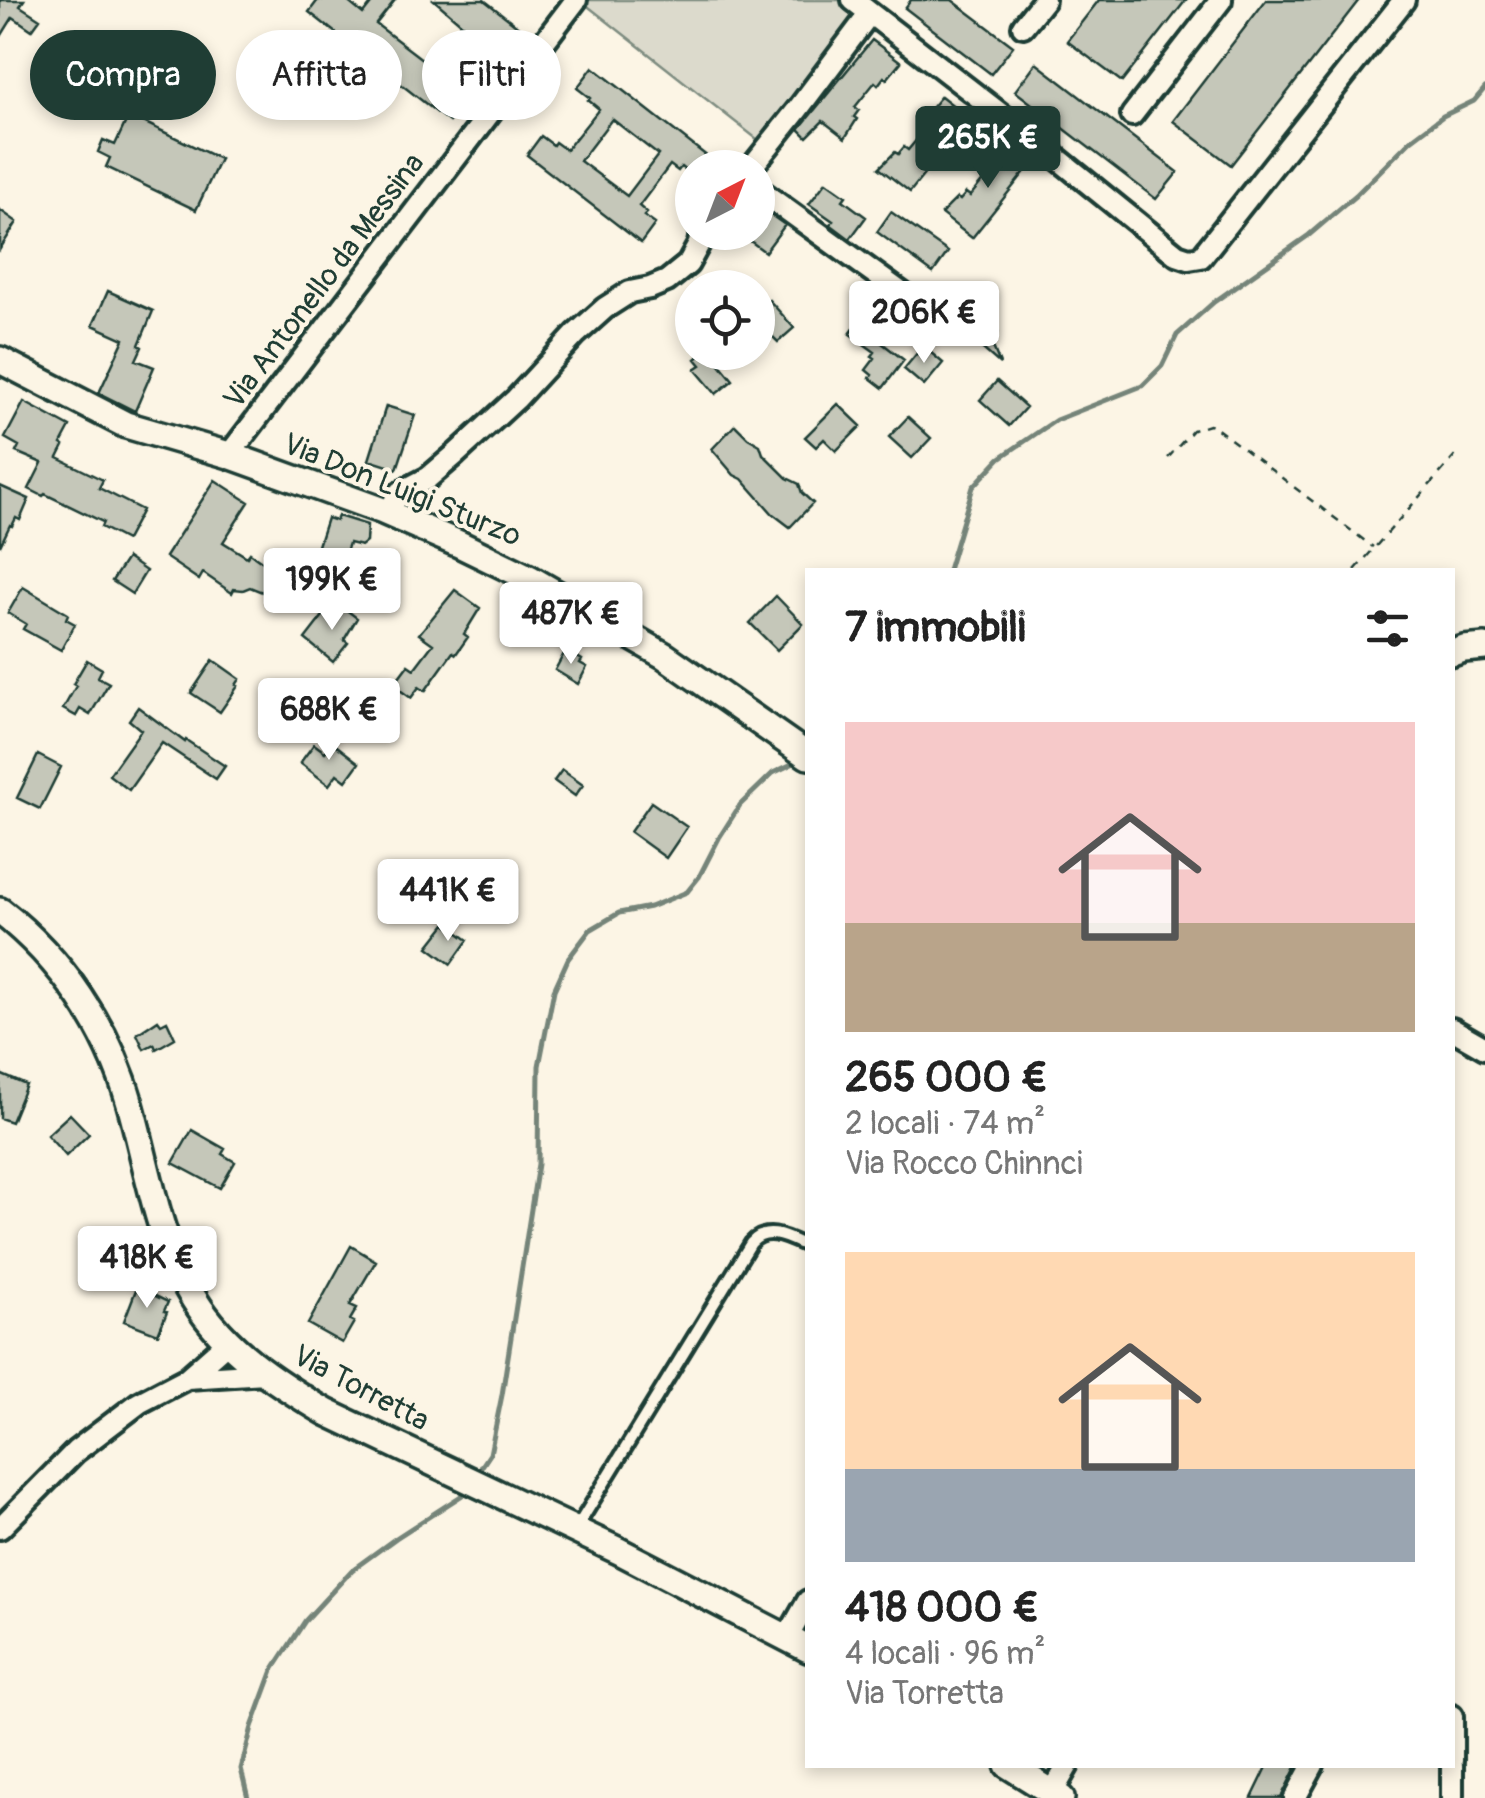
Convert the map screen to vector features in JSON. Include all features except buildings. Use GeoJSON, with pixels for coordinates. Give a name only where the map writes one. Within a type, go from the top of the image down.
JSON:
{"type":"FeatureCollection","features":[{"type":"Feature","properties":{"kind":"street","name":"Via Antonello da Messina"},"geometry":{"type":"LineString","coordinates":[[229,455],[576,0]]}},
{"type":"Feature","properties":{"kind":"street"},"geometry":{"type":"LineString","coordinates":[[1023,26],[1044,0]]}},
{"type":"Feature","properties":{"kind":"street"},"geometry":{"type":"LineString","coordinates":[[1132,115],[1221,0]]}},
{"type":"Feature","properties":{"kind":"street"},"geometry":{"type":"LineString","coordinates":[[765,150],[798,109],[864,5],[1177,255],[1201,257],[1404,0]]}},
{"type":"Feature","properties":{"kind":"street"},"geometry":{"type":"LineString","coordinates":[[775,202],[924,309]]}},
{"type":"Feature","properties":{"kind":"street"},"geometry":{"type":"LineString","coordinates":[[389,514],[401,492],[428,478],[456,454],[605,308],[630,292],[667,281],[688,264],[696,250]]}},
{"type":"Feature","properties":{"kind":"street","name":"Via Don Luigi Sturzo"},"geometry":{"type":"LineString","coordinates":[[0,360],[126,425],[229,455],[459,544],[650,647],[805,754]]}},
{"type":"Feature","properties":{"kind":"street"},"geometry":{"type":"LineString","coordinates":[[1455,652],[1485,647]]}},
{"type":"Feature","properties":{"kind":"street","name":"Via Torretta"},"geometry":{"type":"LineString","coordinates":[[0,911],[60,968],[101,1031],[125,1088],[162,1230],[178,1270],[196,1302],[228,1341],[282,1386],[326,1412],[575,1530],[797,1644]]}},
{"type":"Feature","properties":{"kind":"street"},"geometry":{"type":"LineString","coordinates":[[1455,1031],[1485,1048]]}},
{"type":"Feature","properties":{"kind":"street"},"geometry":{"type":"LineString","coordinates":[[0,1528],[76,1451],[139,1403],[187,1378],[228,1341]]}},
{"type":"Feature","properties":{"kind":"street"},"geometry":{"type":"LineString","coordinates":[[187,1378],[264,1372]]}},
{"type":"Feature","properties":{"kind":"street"},"geometry":{"type":"LineString","coordinates":[[797,1644],[805,1613]]}},
{"type":"Feature","properties":{"kind":"street"},"geometry":{"type":"LineString","coordinates":[[1013,1768],[1056,1795],[1067,1768]]}},
{"type":"Feature","properties":{"kind":"street"},"geometry":{"type":"LineString","coordinates":[[1295,1798],[1311,1768]]}},
{"type":"Feature","properties":{"kind":"street"},"geometry":{"type":"LineString","coordinates":[[1452,1768],[1452,1798]]}},
{"type":"Feature","properties":{"kind":"lane"},"geometry":{"type":"LineString","coordinates":[[575,1530],[751,1243],[758,1235],[769,1232],[805,1246]]}},
{"type":"Feature","properties":{"kind":"path"},"geometry":{"type":"LineString","coordinates":[[1168,458],[1193,430],[1209,425],[1216,428],[1373,548]]}},
{"type":"Feature","properties":{"kind":"path"},"geometry":{"type":"LineString","coordinates":[[1356,568],[1456,455]]}},
{"type":"Feature","properties":{"kind":"shaded area"},"geometry":{"type":"Polygon","coordinates":[[[580,0],[870,0],[762,143],[580,0]]]}},
{"type":"Feature","properties":{"kind":"waterway"},"geometry":{"type":"LineString","coordinates":[[949,568],[973,487],[1000,458],[1056,420],[1142,386],[1162,366],[1177,335],[1214,302],[1309,235],[1411,140],[1443,116],[1474,101],[1485,88]]}},
{"type":"Feature","properties":{"kind":"waterway"},"geometry":{"type":"LineString","coordinates":[[480,1469],[490,1454],[502,1395],[538,1164],[539,1066],[554,990],[568,959],[590,930],[619,913],[650,907],[687,892],[740,805],[773,773],[794,763]]}},
{"type":"Feature","properties":{"kind":"waterway"},"geometry":{"type":"LineString","coordinates":[[248,1798],[241,1769],[252,1727],[273,1670],[305,1621],[352,1570],[464,1494]]}}]}
